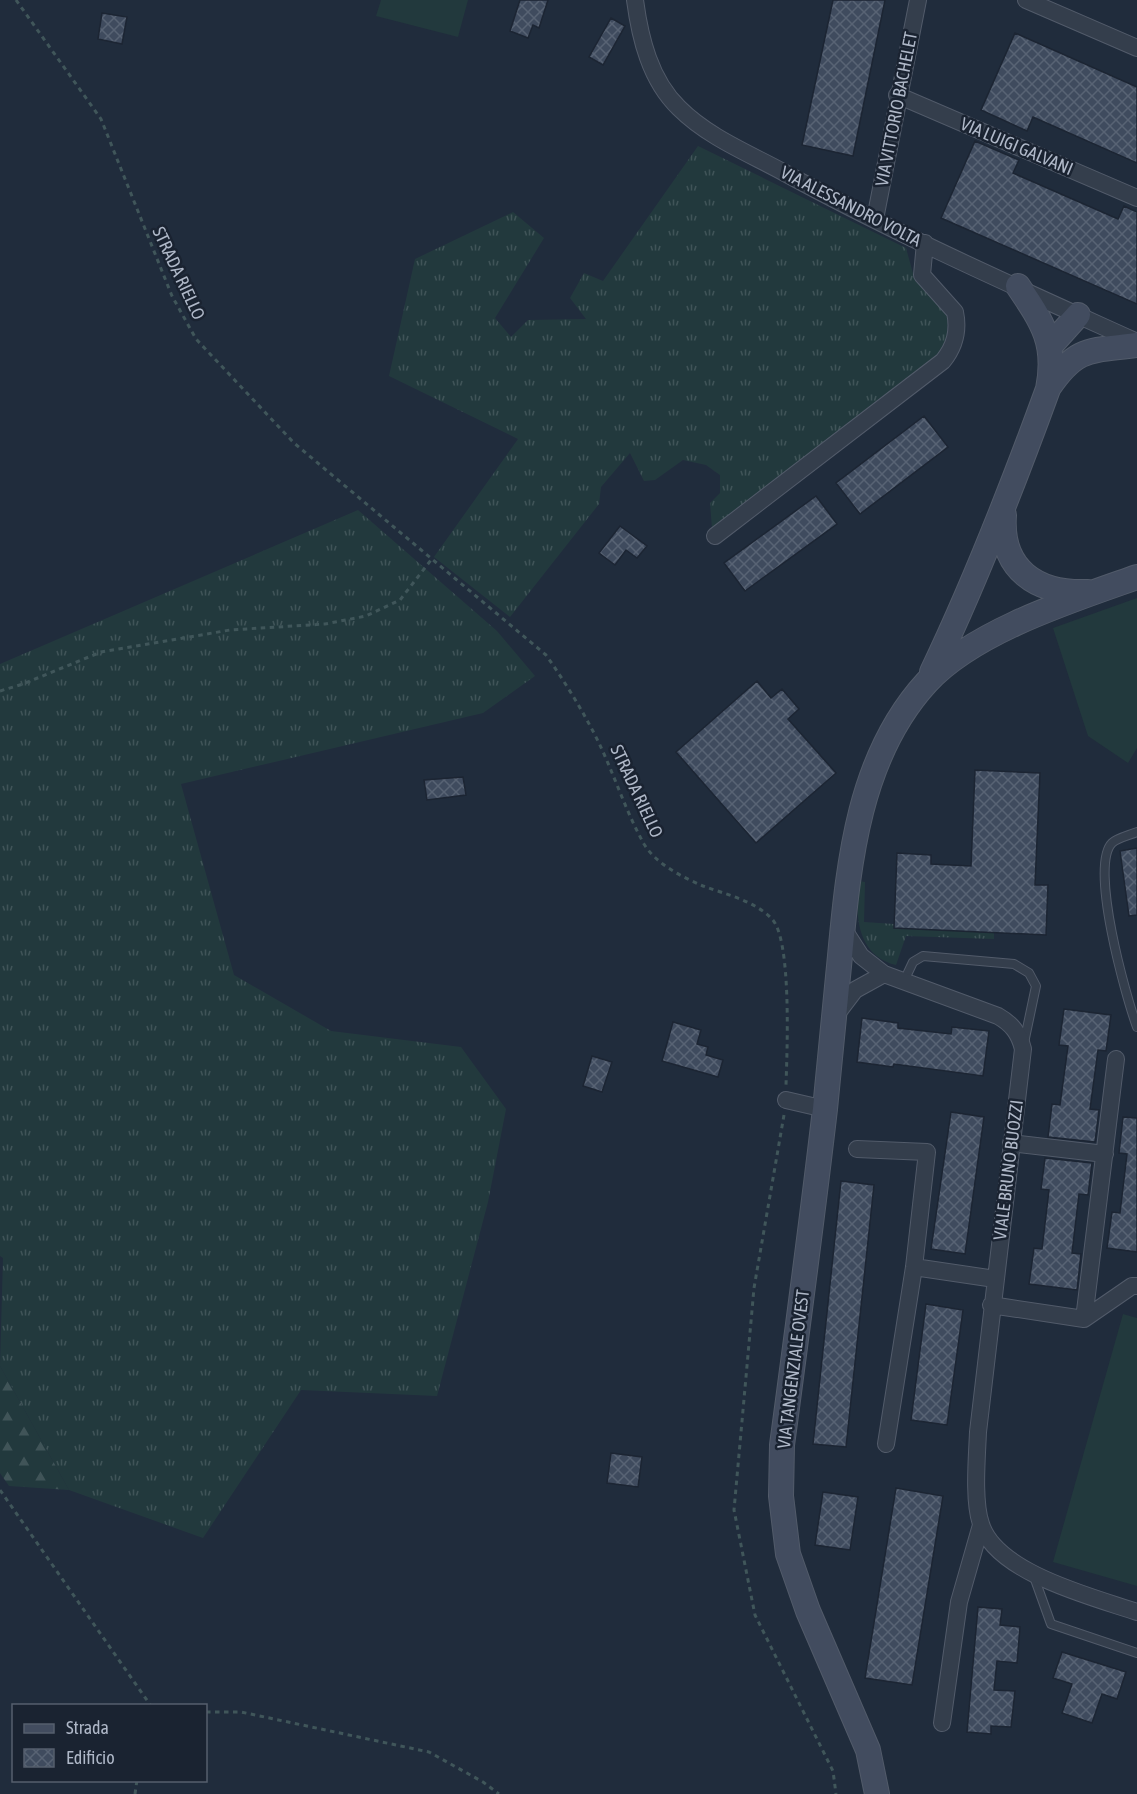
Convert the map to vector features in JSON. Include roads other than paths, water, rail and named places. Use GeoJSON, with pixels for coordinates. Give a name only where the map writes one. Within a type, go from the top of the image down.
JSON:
{"type":"FeatureCollection","features":[{"type":"Feature","properties":{"kind":"main road"},"geometry":{"type":"LineString","coordinates":[[927,683],[967,599],[1048,389],[1052,368],[1051,345],[1018,286]]}},
{"type":"Feature","properties":{"kind":"main road"},"geometry":{"type":"LineString","coordinates":[[1051,345],[1078,315]]}},
{"type":"Feature","properties":{"kind":"main road"},"geometry":{"type":"LineString","coordinates":[[1078,315],[1078,354]]}},
{"type":"Feature","properties":{"kind":"main road"},"geometry":{"type":"LineString","coordinates":[[1048,389],[1062,368],[1078,354],[1137,343]]}},
{"type":"Feature","properties":{"kind":"main road"},"geometry":{"type":"LineString","coordinates":[[1004,507],[1006,542],[1013,562],[1023,574],[1052,588],[1095,592]]}},
{"type":"Feature","properties":{"kind":"main road","name":"VIA TANGENZIALE OVEST"},"geometry":{"type":"LineString","coordinates":[[877,1794],[868,1750],[808,1611],[788,1554],[781,1496],[783,1445],[825,1109],[843,928],[855,836],[870,782],[889,738],[927,683],[969,648],[1022,622],[1137,577]]}},
{"type":"Feature","properties":{"kind":"street","name":"VIA ALESSANDRO VOLTA"},"geometry":{"type":"LineString","coordinates":[[634,0],[647,57],[677,106],[699,126],[875,219],[1137,343]]}},
{"type":"Feature","properties":{"kind":"street","name":"VIA VITTORIO BACHELET"},"geometry":{"type":"LineString","coordinates":[[875,219],[897,95],[918,0]]}},
{"type":"Feature","properties":{"kind":"street"},"geometry":{"type":"LineString","coordinates":[[1026,0],[1137,48]]}},
{"type":"Feature","properties":{"kind":"street","name":"VIA LUIGI GALVANI"},"geometry":{"type":"LineString","coordinates":[[897,95],[1137,198]]}},
{"type":"Feature","properties":{"kind":"street"},"geometry":{"type":"LineString","coordinates":[[715,536],[943,362],[949,354],[956,336],[957,320],[955,312],[922,275],[925,243]]}},
{"type":"Feature","properties":{"kind":"street"},"geometry":{"type":"LineString","coordinates":[[843,928],[861,956],[884,974],[1005,1020],[1016,1031],[1023,1049]]}},
{"type":"Feature","properties":{"kind":"street"},"geometry":{"type":"LineString","coordinates":[[834,1020],[855,990],[884,974]]}},
{"type":"Feature","properties":{"kind":"street","name":"VIALE BRUNO BUOZZI"},"geometry":{"type":"LineString","coordinates":[[942,1723],[958,1602],[981,1525],[977,1480],[978,1432],[991,1305],[1023,1049]]}},
{"type":"Feature","properties":{"kind":"street"},"geometry":{"type":"LineString","coordinates":[[1084,1319],[1116,1059]]}},
{"type":"Feature","properties":{"kind":"street"},"geometry":{"type":"LineString","coordinates":[[786,1100],[825,1109]]}},
{"type":"Feature","properties":{"kind":"street"},"geometry":{"type":"LineString","coordinates":[[1011,1143],[1105,1154]]}},
{"type":"Feature","properties":{"kind":"street"},"geometry":{"type":"LineString","coordinates":[[857,1149],[927,1152],[914,1267],[886,1444]]}},
{"type":"Feature","properties":{"kind":"street"},"geometry":{"type":"LineString","coordinates":[[914,1267],[995,1279]]}},
{"type":"Feature","properties":{"kind":"street"},"geometry":{"type":"LineString","coordinates":[[991,1305],[1084,1319],[1132,1286],[1137,1287]]}},
{"type":"Feature","properties":{"kind":"street"},"geometry":{"type":"LineString","coordinates":[[981,1525],[997,1548],[1018,1567],[1137,1612]]}},
{"type":"Feature","properties":{"kind":"lane"},"geometry":{"type":"LineString","coordinates":[[1137,832],[1112,843],[1104,858],[1104,890],[1112,935],[1137,1027]]}},
{"type":"Feature","properties":{"kind":"lane"},"geometry":{"type":"LineString","coordinates":[[904,981],[913,962],[923,957],[1014,964],[1029,972],[1036,986],[1023,1049]]}},
{"type":"Feature","properties":{"kind":"lane"},"geometry":{"type":"LineString","coordinates":[[1032,1574],[1052,1624],[1137,1653]]}}]}
